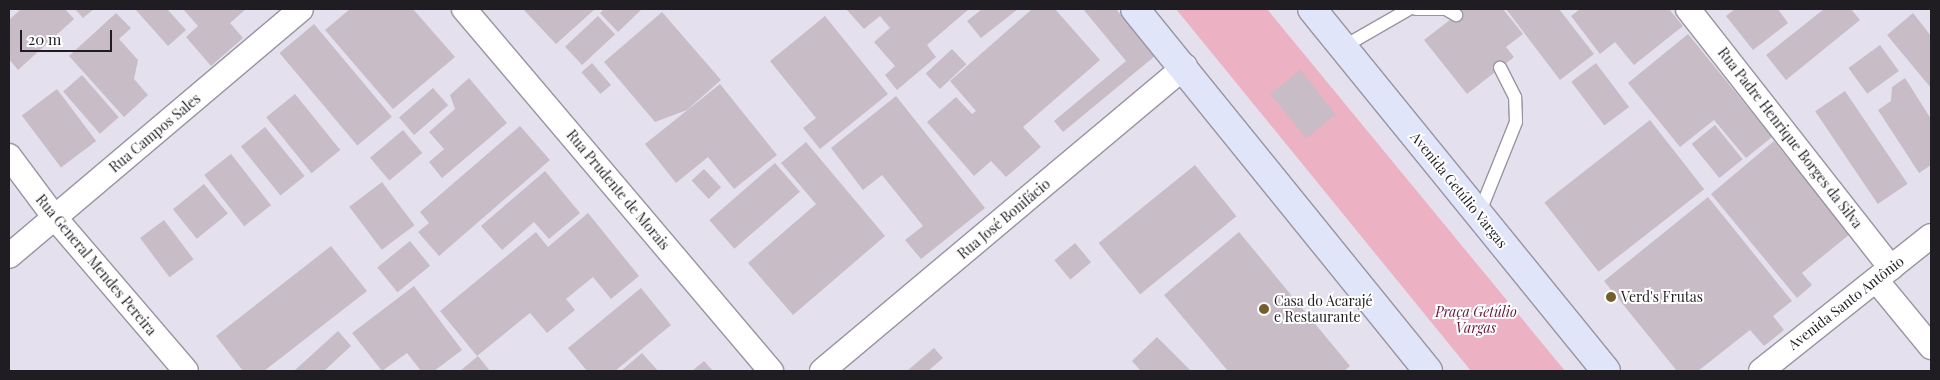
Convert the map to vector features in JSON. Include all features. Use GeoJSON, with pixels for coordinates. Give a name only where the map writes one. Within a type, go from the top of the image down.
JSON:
{"type":"FeatureCollection","features":[{"type":"Feature","properties":{"kind":"main road"},"geometry":{"type":"LineString","coordinates":[[1135,9],[1185,66],[1428,371]]}},
{"type":"Feature","properties":{"kind":"main road","name":"Avenida Getúlio Vargas"},"geometry":{"type":"LineString","coordinates":[[1312,9],[1606,371]]}},
{"type":"Feature","properties":{"kind":"street","name":"Rua Campos Sales"},"geometry":{"type":"LineString","coordinates":[[9,256],[301,9]]}},
{"type":"Feature","properties":{"kind":"street","name":"Rua Prudente de Morais"},"geometry":{"type":"LineString","coordinates":[[464,9],[771,371]]}},
{"type":"Feature","properties":{"kind":"street","name":"Rua Padre Henrique Borges da Silva"},"geometry":{"type":"LineString","coordinates":[[1688,9],[1884,274],[1931,347]]}},
{"type":"Feature","properties":{"kind":"street","name":"Rua José Bonifácio"},"geometry":{"type":"LineString","coordinates":[[822,371],[1185,66]]}},
{"type":"Feature","properties":{"kind":"street","name":"Rua General Mendes Pereira"},"geometry":{"type":"LineString","coordinates":[[9,156],[55,218],[186,371]]}},
{"type":"Feature","properties":{"kind":"street","name":"Avenida Santo Antônio"},"geometry":{"type":"LineString","coordinates":[[1761,371],[1931,236]]}},
{"type":"Feature","properties":{"kind":"lane"},"geometry":{"type":"LineString","coordinates":[[1343,47],[1409,9]]}},
{"type":"Feature","properties":{"kind":"lane"},"geometry":{"type":"LineString","coordinates":[[1416,9],[1446,9],[1456,15]]}},
{"type":"Feature","properties":{"kind":"lane"},"geometry":{"type":"LineString","coordinates":[[1479,214],[1516,122],[1515,97],[1500,68]]}},
{"type":"Feature","properties":{"kind":"green space","name":"Praça Getúlio Vargas"},"geometry":{"type":"Polygon","coordinates":[[[1176,9],[1267,9],[1565,371],[1471,371],[1176,9]]]}},
{"type":"Feature","properties":{"kind":"building"},"geometry":{"type":"Polygon","coordinates":[[[21,9],[65,9],[74,19],[18,70],[9,59],[9,20],[21,9]]]}},
{"type":"Feature","properties":{"kind":"building"},"geometry":{"type":"Polygon","coordinates":[[[75,9],[94,9],[83,18],[75,9]]]}},
{"type":"Feature","properties":{"kind":"building"},"geometry":{"type":"Polygon","coordinates":[[[135,9],[167,9],[186,30],[168,46],[135,9]]]}},
{"type":"Feature","properties":{"kind":"building"},"geometry":{"type":"Polygon","coordinates":[[[183,9],[246,9],[230,23],[243,38],[211,66],[186,37],[198,26],[183,9]]]}},
{"type":"Feature","properties":{"kind":"building"},"geometry":{"type":"Polygon","coordinates":[[[350,9],[413,9],[455,57],[393,109],[325,30],[350,9]]]}},
{"type":"Feature","properties":{"kind":"building"},"geometry":{"type":"Polygon","coordinates":[[[523,9],[595,9],[556,44],[523,9]]]}},
{"type":"Feature","properties":{"kind":"building"},"geometry":{"type":"Polygon","coordinates":[[[604,9],[642,9],[618,32],[600,13],[604,9]]]}},
{"type":"Feature","properties":{"kind":"building"},"geometry":{"type":"Polygon","coordinates":[[[846,9],[969,9],[927,45],[936,57],[897,90],[885,75],[895,66],[874,42],[890,28],[880,16],[864,29],[846,9]]]}},
{"type":"Feature","properties":{"kind":"building"},"geometry":{"type":"Polygon","coordinates":[[[982,9],[1018,9],[981,38],[967,21],[982,9]]]}},
{"type":"Feature","properties":{"kind":"building"},"geometry":{"type":"Polygon","coordinates":[[[1032,9],[1055,9],[1100,60],[1023,127],[1041,147],[1006,177],[991,161],[974,176],[927,122],[956,97],[972,114],[976,111],[950,81],[1032,9]]]}},
{"type":"Feature","properties":{"kind":"building"},"geometry":{"type":"Polygon","coordinates":[[[1083,9],[1116,9],[1155,56],[1063,132],[1054,121],[1126,61],[1083,9]]]}},
{"type":"Feature","properties":{"kind":"building"},"geometry":{"type":"Polygon","coordinates":[[[1464,9],[1503,9],[1523,34],[1506,47],[1514,57],[1467,94],[1424,40],[1464,9]]]}},
{"type":"Feature","properties":{"kind":"building"},"geometry":{"type":"Polygon","coordinates":[[[1506,9],[1559,9],[1594,54],[1560,80],[1506,9]]]}},
{"type":"Feature","properties":{"kind":"building"},"geometry":{"type":"Polygon","coordinates":[[[1580,9],[1669,9],[1683,26],[1634,65],[1615,42],[1600,54],[1571,16],[1580,9]]]}},
{"type":"Feature","properties":{"kind":"building"},"geometry":{"type":"Polygon","coordinates":[[[1735,9],[1778,9],[1788,23],[1753,50],[1726,16],[1735,9]]]}},
{"type":"Feature","properties":{"kind":"building"},"geometry":{"type":"Polygon","coordinates":[[[1824,9],[1851,9],[1860,20],[1786,80],[1766,55],[1824,9]]]}},
{"type":"Feature","properties":{"kind":"building"},"geometry":{"type":"Polygon","coordinates":[[[662,12],[721,80],[687,110],[655,122],[604,62],[662,12]]]}},
{"type":"Feature","properties":{"kind":"building"},"geometry":{"type":"Polygon","coordinates":[[[116,13],[131,28],[119,39],[138,60],[134,79],[148,95],[124,117],[69,56],[116,13]]]}},
{"type":"Feature","properties":{"kind":"building"},"geometry":{"type":"Polygon","coordinates":[[[1913,13],[1931,36],[1931,88],[1887,35],[1913,13]]]}},
{"type":"Feature","properties":{"kind":"building"},"geometry":{"type":"Polygon","coordinates":[[[598,16],[615,34],[582,65],[565,47],[598,16]]]}},
{"type":"Feature","properties":{"kind":"building"},"geometry":{"type":"Polygon","coordinates":[[[825,16],[888,94],[820,149],[803,128],[816,118],[770,61],[825,16]]]}},
{"type":"Feature","properties":{"kind":"building"},"geometry":{"type":"Polygon","coordinates":[[[314,24],[392,117],[357,146],[280,53],[314,24]]]}},
{"type":"Feature","properties":{"kind":"building"},"geometry":{"type":"Polygon","coordinates":[[[1688,34],[1772,137],[1746,158],[1714,120],[1680,147],[1628,83],[1688,34]]]}},
{"type":"Feature","properties":{"kind":"building"},"geometry":{"type":"Polygon","coordinates":[[[1880,45],[1899,71],[1867,94],[1848,68],[1880,45]]]}},
{"type":"Feature","properties":{"kind":"building"},"geometry":{"type":"Polygon","coordinates":[[[952,49],[966,64],[940,89],[926,74],[952,49]]]}},
{"type":"Feature","properties":{"kind":"building"},"geometry":{"type":"Polygon","coordinates":[[[592,63],[611,85],[600,94],[581,72],[592,63]]]}},
{"type":"Feature","properties":{"kind":"building"},"geometry":{"type":"Polygon","coordinates":[[[1596,63],[1629,107],[1604,126],[1571,82],[1596,63]]]}},
{"type":"Feature","properties":{"kind":"building"},"geometry":{"type":"Polygon","coordinates":[[[1300,70],[1336,114],[1306,138],[1270,94],[1300,70]]]}},
{"type":"Feature","properties":{"kind":"building"},"geometry":{"type":"Polygon","coordinates":[[[82,75],[119,117],[100,134],[63,91],[82,75]]]}},
{"type":"Feature","properties":{"kind":"building"},"geometry":{"type":"Polygon","coordinates":[[[469,78],[507,123],[442,178],[429,162],[444,149],[429,132],[455,109],[450,95],[469,78]]]}},
{"type":"Feature","properties":{"kind":"building"},"geometry":{"type":"Polygon","coordinates":[[[1905,78],[1931,119],[1931,165],[1919,173],[1878,110],[1891,101],[1892,87],[1905,78]]]}},
{"type":"Feature","properties":{"kind":"building"},"geometry":{"type":"Polygon","coordinates":[[[720,84],[777,155],[734,189],[708,157],[676,183],[645,144],[720,84]]]}},
{"type":"Feature","properties":{"kind":"building"},"geometry":{"type":"Polygon","coordinates":[[[433,88],[448,105],[414,135],[399,118],[433,88]]]}},
{"type":"Feature","properties":{"kind":"building"},"geometry":{"type":"Polygon","coordinates":[[[57,89],[96,141],[61,167],[22,115],[57,89]]]}},
{"type":"Feature","properties":{"kind":"building"},"geometry":{"type":"Polygon","coordinates":[[[1845,91],[1908,184],[1878,204],[1815,111],[1845,91]]]}},
{"type":"Feature","properties":{"kind":"building"},"geometry":{"type":"Polygon","coordinates":[[[295,94],[340,150],[312,173],[266,117],[295,94]]]}},
{"type":"Feature","properties":{"kind":"building"},"geometry":{"type":"Polygon","coordinates":[[[896,96],[985,208],[921,259],[905,240],[923,226],[882,175],[863,190],[831,148],[896,96]]]}},
{"type":"Feature","properties":{"kind":"building"},"geometry":{"type":"Polygon","coordinates":[[[1650,120],[1704,189],[1599,272],[1544,202],[1650,120]]]}},
{"type":"Feature","properties":{"kind":"building"},"geometry":{"type":"Polygon","coordinates":[[[1715,125],[1743,159],[1719,178],[1692,144],[1715,125]]]}},
{"type":"Feature","properties":{"kind":"building"},"geometry":{"type":"Polygon","coordinates":[[[520,126],[550,160],[439,256],[418,232],[429,223],[420,212],[520,126]]]}},
{"type":"Feature","properties":{"kind":"building"},"geometry":{"type":"Polygon","coordinates":[[[265,127],[305,176],[281,195],[241,147],[265,127]]]}},
{"type":"Feature","properties":{"kind":"building"},"geometry":{"type":"Polygon","coordinates":[[[403,130],[422,153],[389,181],[370,158],[403,130]]]}},
{"type":"Feature","properties":{"kind":"building"},"geometry":{"type":"Polygon","coordinates":[[[1774,141],[1850,234],[1802,273],[1812,285],[1797,298],[1711,194],[1774,141]]]}},
{"type":"Feature","properties":{"kind":"building"},"geometry":{"type":"Polygon","coordinates":[[[806,142],[885,236],[793,315],[748,263],[816,204],[781,163],[806,142]]]}},
{"type":"Feature","properties":{"kind":"building"},"geometry":{"type":"Polygon","coordinates":[[[231,154],[271,205],[244,226],[204,175],[231,154]]]}},
{"type":"Feature","properties":{"kind":"building"},"geometry":{"type":"Polygon","coordinates":[[[775,163],[800,192],[734,249],[709,220],[775,163]]]}},
{"type":"Feature","properties":{"kind":"building"},"geometry":{"type":"Polygon","coordinates":[[[1195,165],[1237,216],[1140,294],[1099,243],[1195,165]]]}},
{"type":"Feature","properties":{"kind":"building"},"geometry":{"type":"Polygon","coordinates":[[[704,169],[721,187],[709,199],[692,181],[704,169]]]}},
{"type":"Feature","properties":{"kind":"building"},"geometry":{"type":"Polygon","coordinates":[[[545,171],[580,213],[549,239],[534,222],[502,250],[481,226],[545,171]]]}},
{"type":"Feature","properties":{"kind":"building"},"geometry":{"type":"Polygon","coordinates":[[[382,182],[414,225],[382,250],[349,207],[382,182]]]}},
{"type":"Feature","properties":{"kind":"building"},"geometry":{"type":"Polygon","coordinates":[[[204,184],[228,214],[197,239],[173,209],[204,184]]]}},
{"type":"Feature","properties":{"kind":"building"},"geometry":{"type":"Polygon","coordinates":[[[1708,197],[1792,301],[1773,316],[1784,330],[1764,346],[1750,330],[1698,371],[1677,371],[1604,281],[1708,197]]]}},
{"type":"Feature","properties":{"kind":"building"},"geometry":{"type":"Polygon","coordinates":[[[588,213],[639,276],[611,299],[593,277],[566,299],[575,310],[547,333],[530,313],[477,356],[440,311],[536,232],[548,247],[588,213]]]}},
{"type":"Feature","properties":{"kind":"building"},"geometry":{"type":"Polygon","coordinates":[[[164,220],[193,259],[170,277],[140,238],[164,220]]]}},
{"type":"Feature","properties":{"kind":"building"},"geometry":{"type":"Polygon","coordinates":[[[1239,232],[1350,366],[1344,371],[1228,371],[1164,295],[1239,232]]]}},
{"type":"Feature","properties":{"kind":"building"},"geometry":{"type":"Polygon","coordinates":[[[410,241],[430,266],[397,292],[377,267],[410,241]]]}},
{"type":"Feature","properties":{"kind":"building"},"geometry":{"type":"Polygon","coordinates":[[[1075,243],[1091,262],[1070,280],[1054,260],[1075,243]]]}},
{"type":"Feature","properties":{"kind":"building"},"geometry":{"type":"Polygon","coordinates":[[[331,246],[367,291],[264,371],[243,371],[216,336],[331,246]]]}},
{"type":"Feature","properties":{"kind":"building"},"geometry":{"type":"Polygon","coordinates":[[[414,286],[462,350],[434,371],[421,371],[407,353],[382,371],[352,333],[414,286]]]}},
{"type":"Feature","properties":{"kind":"building"},"geometry":{"type":"Polygon","coordinates":[[[641,288],[671,325],[615,371],[587,371],[568,348],[641,288]]]}},
{"type":"Feature","properties":{"kind":"building"},"geometry":{"type":"Polygon","coordinates":[[[338,331],[351,346],[324,371],[294,371],[338,331]]]}},
{"type":"Feature","properties":{"kind":"building"},"geometry":{"type":"Polygon","coordinates":[[[1157,337],[1191,371],[1141,371],[1132,361],[1157,337]]]}},
{"type":"Feature","properties":{"kind":"building"},"geometry":{"type":"Polygon","coordinates":[[[934,348],[943,358],[928,371],[907,371],[934,348]]]}},
{"type":"Feature","properties":{"kind":"building"},"geometry":{"type":"Polygon","coordinates":[[[642,353],[658,371],[621,371],[642,353]]]}},
{"type":"Feature","properties":{"kind":"building"},"geometry":{"type":"Polygon","coordinates":[[[478,356],[490,371],[460,371],[478,356]]]}},
{"type":"Feature","properties":{"kind":"building"},"geometry":{"type":"Polygon","coordinates":[[[704,361],[713,371],[692,371],[704,361]]]}},
{"type":"Feature","properties":{"kind":"place","name":"Verd's Frutas"},"geometry":{"type":"Point","coordinates":[1611,297]}},
{"type":"Feature","properties":{"kind":"place","name":"Casa do Acarajé e Restaurante"},"geometry":{"type":"Point","coordinates":[1264,309]}}]}
